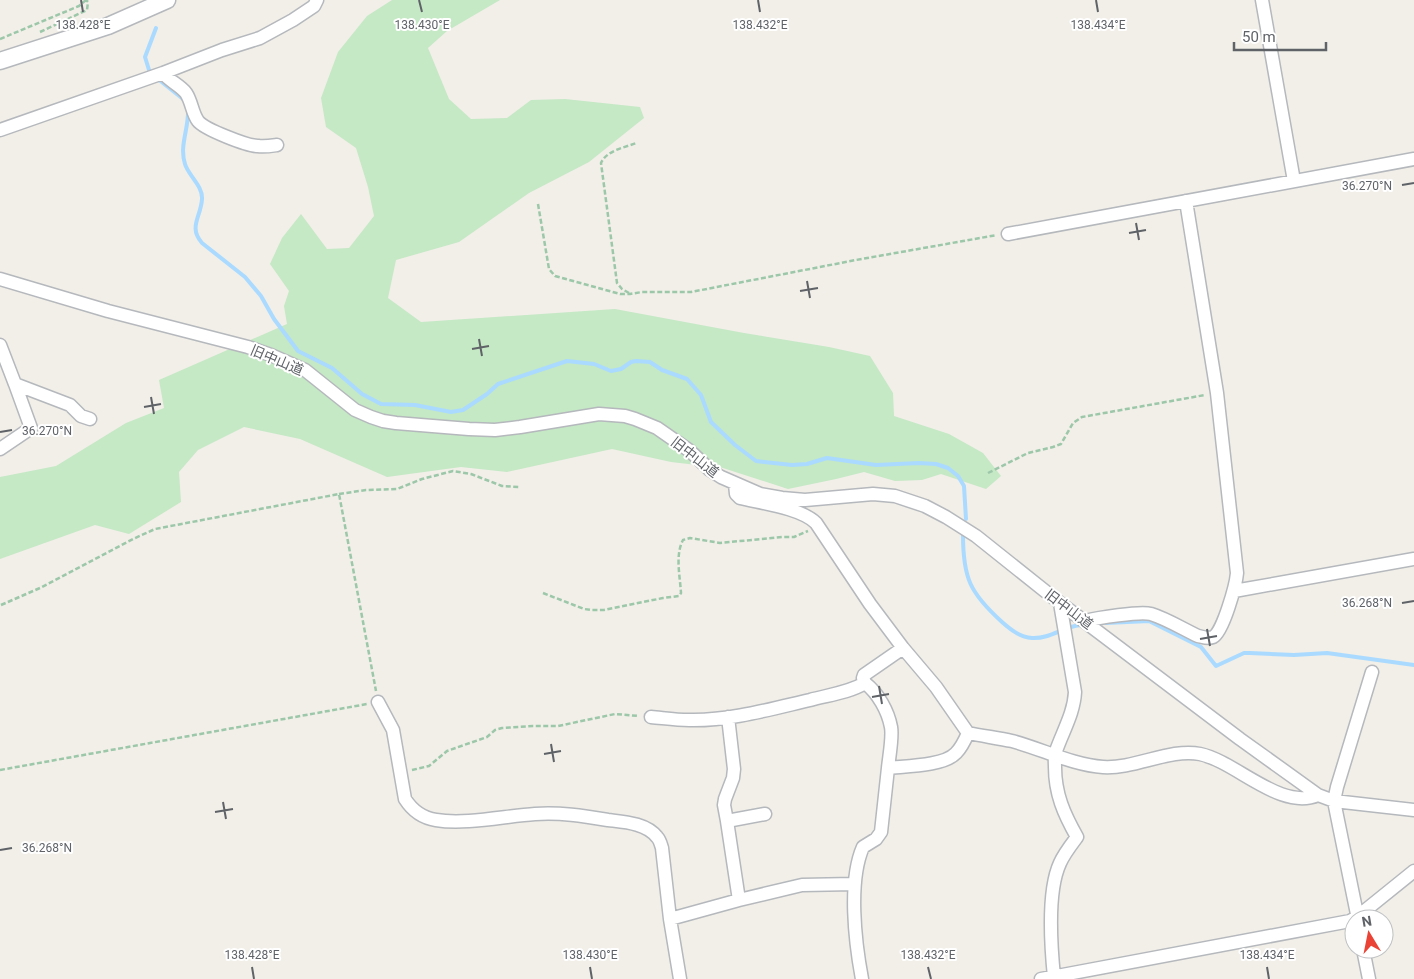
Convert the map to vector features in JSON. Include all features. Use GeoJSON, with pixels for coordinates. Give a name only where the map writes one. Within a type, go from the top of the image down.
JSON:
{"type":"FeatureCollection","features":[{"type":"Feature","properties":{"kind":"street"},"geometry":{"type":"LineString","coordinates":[[0,61],[108,26],[167,0]]}},
{"type":"Feature","properties":{"kind":"street"},"geometry":{"type":"LineString","coordinates":[[0,130],[260,38],[314,6],[317,0]]}},
{"type":"Feature","properties":{"kind":"street"},"geometry":{"type":"LineString","coordinates":[[1262,0],[1294,181]]}},
{"type":"Feature","properties":{"kind":"street"},"geometry":{"type":"LineString","coordinates":[[163,73],[187,94],[194,115],[199,123],[246,144],[258,146],[277,144]]}},
{"type":"Feature","properties":{"kind":"street"},"geometry":{"type":"LineString","coordinates":[[1008,234],[1414,159]]}},
{"type":"Feature","properties":{"kind":"street"},"geometry":{"type":"LineString","coordinates":[[1085,621],[1150,614],[1206,638],[1213,637],[1221,629],[1234,591],[1237,573],[1217,393],[1186,201]]}},
{"type":"Feature","properties":{"kind":"street","name":"旧中山道"},"geometry":{"type":"LineString","coordinates":[[0,279],[108,311],[248,347],[271,355],[305,370],[355,410],[383,421],[495,430],[599,414],[625,416],[635,418],[657,428],[690,451],[710,470],[735,484],[760,494],[793,500],[873,494],[895,496],[919,504],[934,510],[976,536],[1060,603],[1318,795],[1334,801],[1414,810]]}},
{"type":"Feature","properties":{"kind":"street"},"geometry":{"type":"LineString","coordinates":[[0,345],[31,428],[0,448]]}},
{"type":"Feature","properties":{"kind":"street"},"geometry":{"type":"LineString","coordinates":[[16,384],[70,405],[82,416],[90,419]]}},
{"type":"Feature","properties":{"kind":"street"},"geometry":{"type":"LineString","coordinates":[[735,484],[734,489],[740,498],[806,514],[810,517],[819,527],[870,604],[936,688],[968,733],[1012,741],[1086,764],[1103,767],[1119,767],[1186,753],[1199,754],[1212,758],[1275,792],[1300,798],[1311,798],[1318,795]]}},
{"type":"Feature","properties":{"kind":"street"},"geometry":{"type":"LineString","coordinates":[[1234,591],[1414,559]]}},
{"type":"Feature","properties":{"kind":"street"},"geometry":{"type":"LineString","coordinates":[[1060,603],[1075,692],[1074,705],[1055,754],[1057,791],[1063,812],[1077,837],[1059,865],[1055,879],[1052,898],[1051,948],[1047,978],[1344,922]]}},
{"type":"Feature","properties":{"kind":"street"},"geometry":{"type":"LineString","coordinates":[[864,683],[864,675],[903,648]]}},
{"type":"Feature","properties":{"kind":"street"},"geometry":{"type":"LineString","coordinates":[[1356,909],[1334,801],[1372,672]]}},
{"type":"Feature","properties":{"kind":"street"},"geometry":{"type":"LineString","coordinates":[[651,717],[690,720],[728,717],[843,692],[857,688],[864,683]]}},
{"type":"Feature","properties":{"kind":"street"},"geometry":{"type":"LineString","coordinates":[[862,979],[856,944],[854,884],[863,847],[876,839],[881,832],[891,728],[882,702],[872,688],[864,683]]}},
{"type":"Feature","properties":{"kind":"street"},"geometry":{"type":"LineString","coordinates":[[378,702],[393,730],[403,792],[410,806],[415,811],[434,820],[460,821],[556,814],[642,826],[658,838],[662,848],[670,919],[680,979]]}},
{"type":"Feature","properties":{"kind":"street"},"geometry":{"type":"LineString","coordinates":[[728,717],[734,770],[724,805],[739,900]]}},
{"type":"Feature","properties":{"kind":"street"},"geometry":{"type":"LineString","coordinates":[[888,768],[917,766],[946,760],[956,754],[968,733]]}},
{"type":"Feature","properties":{"kind":"street"},"geometry":{"type":"LineString","coordinates":[[727,821],[765,814]]}},
{"type":"Feature","properties":{"kind":"street"},"geometry":{"type":"LineString","coordinates":[[1369,909],[1414,871]]}},
{"type":"Feature","properties":{"kind":"street"},"geometry":{"type":"LineString","coordinates":[[670,919],[802,885],[854,884]]}},
{"type":"Feature","properties":{"kind":"street"},"geometry":{"type":"LineString","coordinates":[[1365,959],[1369,979]]}},
{"type":"Feature","properties":{"kind":"path"},"geometry":{"type":"LineString","coordinates":[[0,39],[53,18],[79,6],[86,0],[88,2],[87,10],[35,34]]}},
{"type":"Feature","properties":{"kind":"path"},"geometry":{"type":"LineString","coordinates":[[630,294],[622,289],[618,283],[601,163],[604,157],[610,153],[636,142]]}},
{"type":"Feature","properties":{"kind":"path"},"geometry":{"type":"LineString","coordinates":[[538,204],[549,269],[555,276],[620,294],[699,291],[856,260],[1008,234]]}},
{"type":"Feature","properties":{"kind":"path"},"geometry":{"type":"LineString","coordinates":[[988,473],[1028,453],[1061,444],[1073,423],[1082,417],[1217,393]]}},
{"type":"Feature","properties":{"kind":"path"},"geometry":{"type":"LineString","coordinates":[[2,605],[156,530],[339,494],[366,490],[397,489],[422,479],[453,471],[471,474],[502,486],[519,486]]}},
{"type":"Feature","properties":{"kind":"path"},"geometry":{"type":"LineString","coordinates":[[0,770],[378,702],[339,494]]}},
{"type":"Feature","properties":{"kind":"path"},"geometry":{"type":"LineString","coordinates":[[543,593],[584,609],[592,610],[604,610],[679,596],[681,593],[679,559],[683,540],[690,538],[720,543],[794,537],[819,527]]}},
{"type":"Feature","properties":{"kind":"path"},"geometry":{"type":"LineString","coordinates":[[400,772],[429,766],[447,751],[487,737],[495,730],[502,728],[558,726],[615,714],[651,717]]}},
{"type":"Feature","properties":{"kind":"green space"},"geometry":{"type":"Polygon","coordinates":[[[392,0],[500,0],[447,31],[428,48],[449,99],[471,119],[507,118],[531,100],[565,99],[640,107],[644,118],[589,162],[529,193],[459,242],[396,260],[388,298],[421,322],[615,309],[870,356],[893,393],[894,416],[949,434],[983,453],[1001,476],[986,489],[941,474],[922,480],[895,481],[864,472],[788,489],[723,468],[671,462],[612,449],[507,472],[461,467],[387,477],[300,439],[244,427],[198,450],[179,472],[181,502],[129,534],[95,525],[0,559],[0,477],[56,466],[126,423],[164,408],[159,380],[287,324],[284,306],[289,291],[270,264],[282,238],[301,214],[327,249],[349,248],[374,216],[368,187],[356,148],[326,127],[321,98],[338,52],[367,16],[392,0]]]}},
{"type":"Feature","properties":{"kind":"waterway"},"geometry":{"type":"LineString","coordinates":[[149,70],[145,57],[156,28]]}},
{"type":"Feature","properties":{"kind":"waterway"},"geometry":{"type":"LineString","coordinates":[[158,79],[183,99]]}},
{"type":"Feature","properties":{"kind":"waterway"},"geometry":{"type":"LineString","coordinates":[[188,110],[183,157],[202,194],[196,222],[198,237],[202,243],[245,277],[261,296],[274,319],[298,351],[332,368],[362,394],[381,404],[415,405],[451,412],[463,410],[498,384],[567,361],[594,364],[611,371],[621,369],[631,362],[650,362],[662,370],[687,379],[701,395],[711,422],[735,445],[756,461],[792,465],[807,464],[827,458],[876,465],[936,464],[948,468],[958,476],[964,486],[966,519]]}},
{"type":"Feature","properties":{"kind":"waterway"},"geometry":{"type":"LineString","coordinates":[[963,535],[965,563],[971,584],[982,602],[1009,628],[1024,636],[1039,638],[1080,625]]}},
{"type":"Feature","properties":{"kind":"waterway"},"geometry":{"type":"LineString","coordinates":[[1106,623],[1149,621],[1201,647],[1216,666],[1244,653],[1294,655],[1327,653],[1414,665]]}}]}
